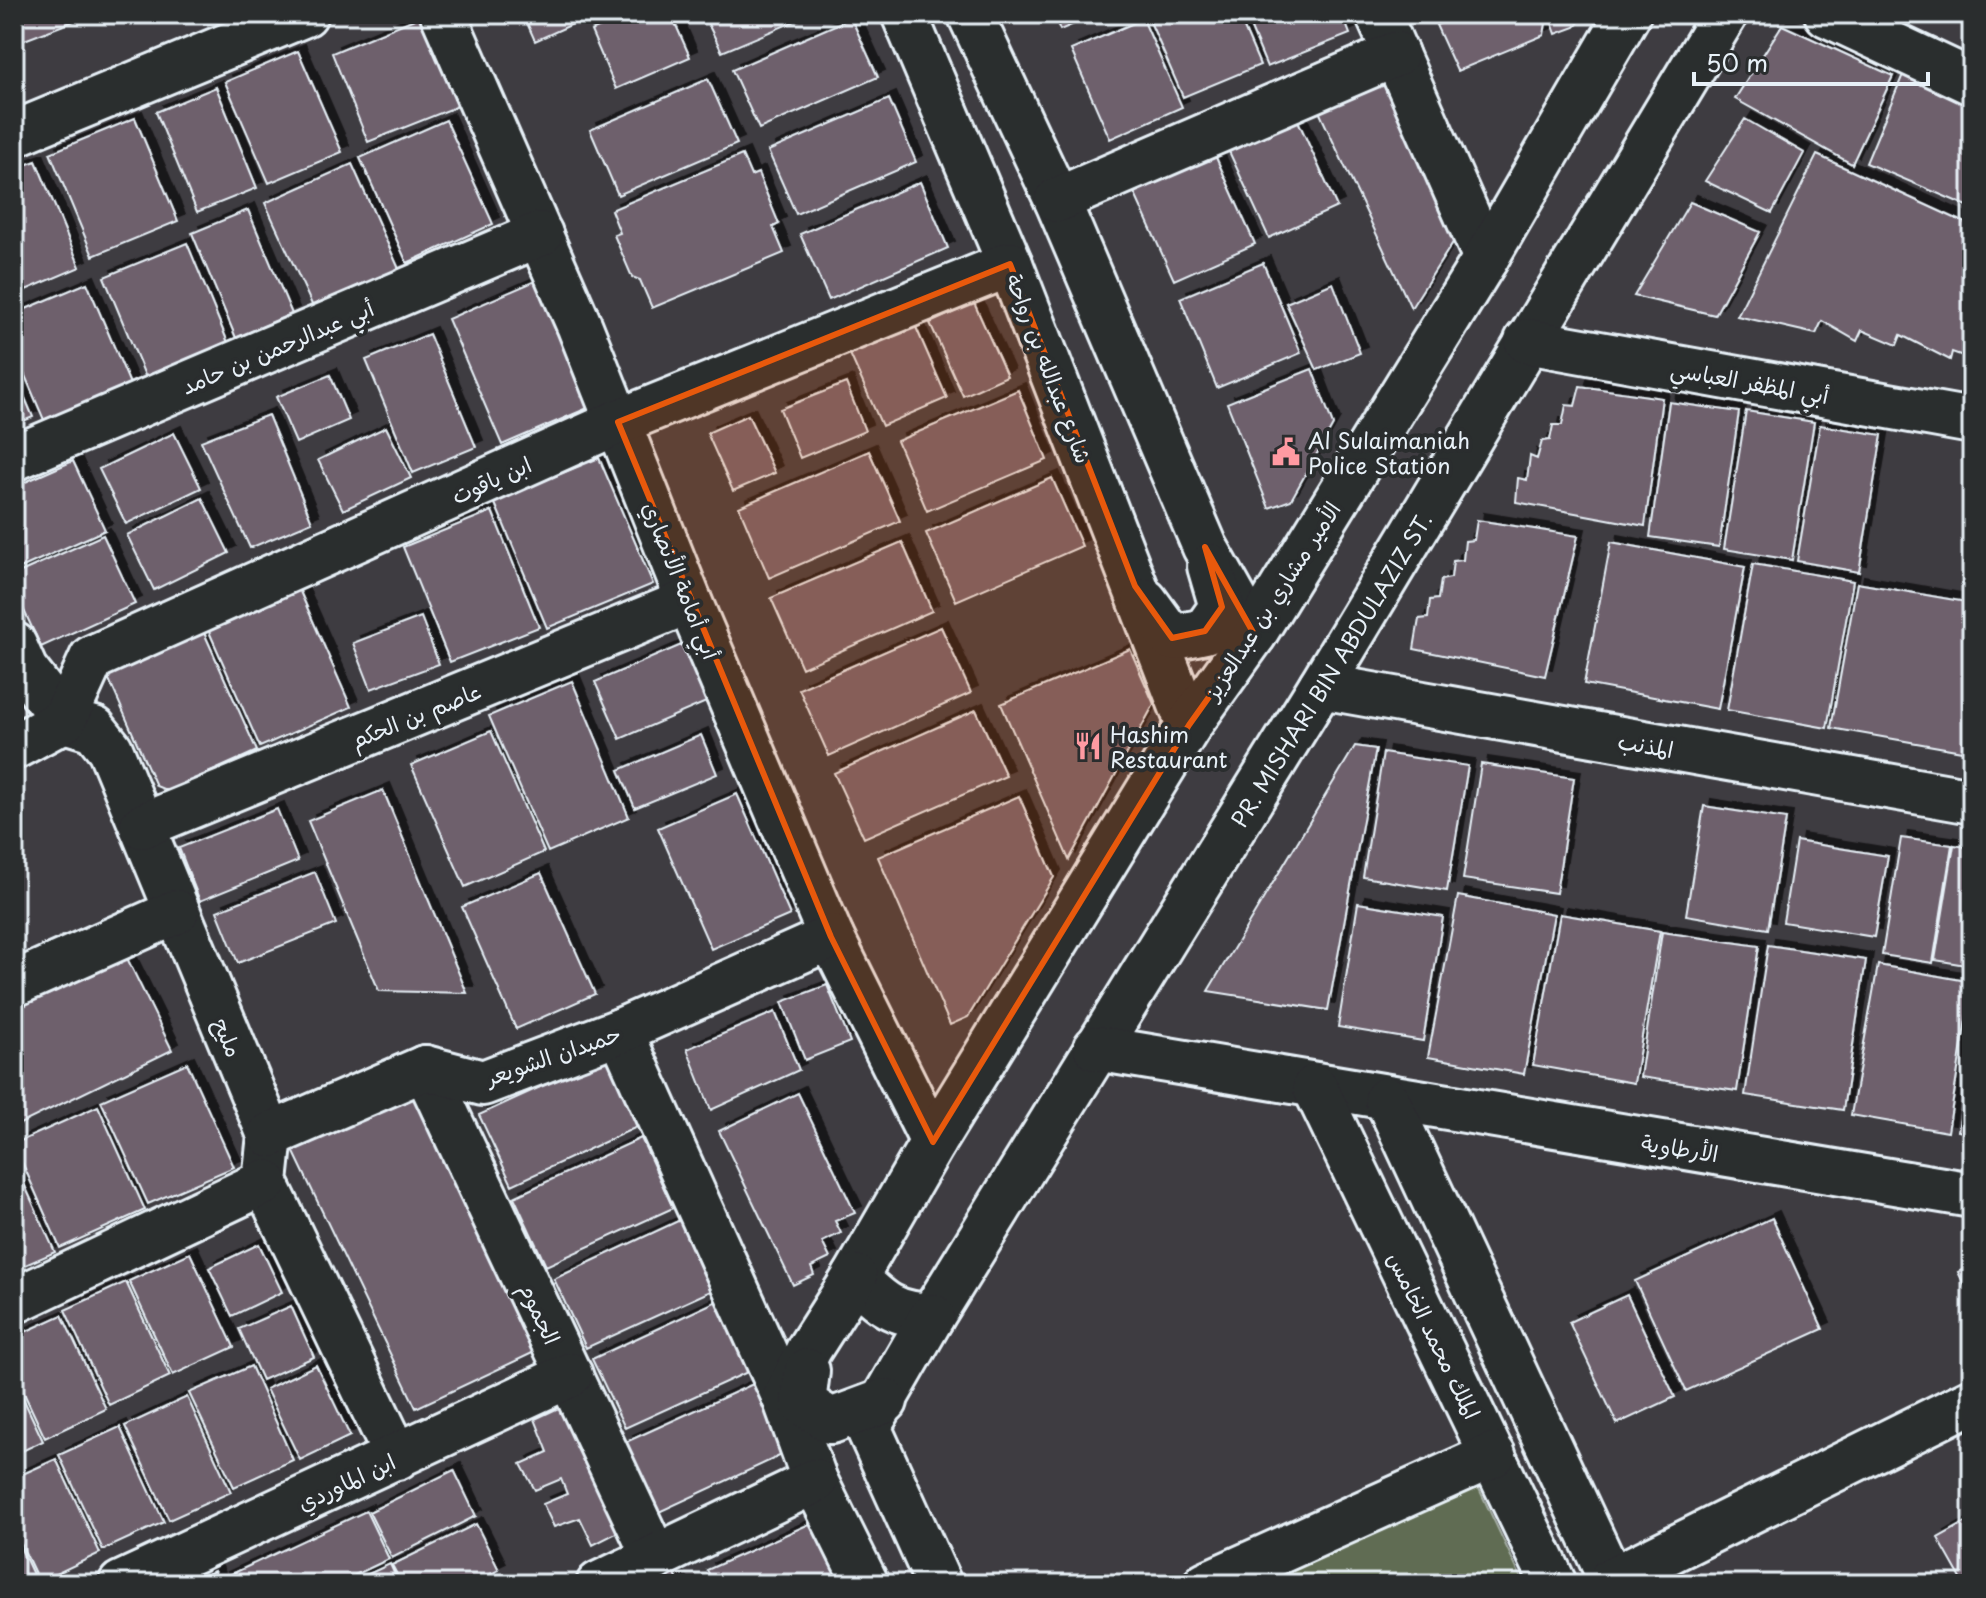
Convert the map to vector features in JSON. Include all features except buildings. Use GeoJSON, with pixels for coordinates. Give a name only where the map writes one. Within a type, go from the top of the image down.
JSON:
{"type":"FeatureCollection","features":[{"type":"Feature","properties":{"kind":"street"},"geometry":{"type":"LineString","coordinates":[[14,134],[305,14]]}},
{"type":"Feature","properties":{"kind":"street","name":"أبي أمامة الأنصاري"},"geometry":{"type":"LineString","coordinates":[[443,14],[540,234],[689,601],[831,937],[933,1142]]}},
{"type":"Feature","properties":{"kind":"street","name":"شارع عبدالله بن رواحة"},"geometry":{"type":"LineString","coordinates":[[904,14],[1010,264],[1189,725]]}},
{"type":"Feature","properties":{"kind":"street"},"geometry":{"type":"LineString","coordinates":[[970,14],[1057,200],[1205,547],[1254,634]]}},
{"type":"Feature","properties":{"kind":"street"},"geometry":{"type":"LineString","coordinates":[[1378,14],[1486,258]]}},
{"type":"Feature","properties":{"kind":"street","name":"الأمير مشاري بن عبدالعزيز"},"geometry":{"type":"LineString","coordinates":[[785,1398],[809,1349],[855,1277],[933,1142],[1189,725],[1254,634],[1486,258],[1628,14]]}},
{"type":"Feature","properties":{"kind":"street","name":"PR. MISHARI BIN ABDULAZIZ ST."},"geometry":{"type":"LineString","coordinates":[[939,1584],[868,1427],[978,1236],[1321,686],[1725,14]]}},
{"type":"Feature","properties":{"kind":"street"},"geometry":{"type":"LineString","coordinates":[[1827,14],[1972,82]]}},
{"type":"Feature","properties":{"kind":"street"},"geometry":{"type":"LineString","coordinates":[[1057,200],[1396,54]]}},
{"type":"Feature","properties":{"kind":"street","name":"أبي عبدالرحمن بن حامد"},"geometry":{"type":"LineString","coordinates":[[14,458],[540,234]]}},
{"type":"Feature","properties":{"kind":"street","name":"ابن ياقوت"},"geometry":{"type":"LineString","coordinates":[[64,720],[92,658],[618,422],[1010,264]]}},
{"type":"Feature","properties":{"kind":"street","name":"أبي المظفر العباسي"},"geometry":{"type":"LineString","coordinates":[[1527,341],[1972,421]]}},
{"type":"Feature","properties":{"kind":"street"},"geometry":{"type":"LineString","coordinates":[[1135,586],[1172,638],[1205,631],[1222,607],[1205,547]]}},
{"type":"Feature","properties":{"kind":"street","name":"عاصم بن الحكم"},"geometry":{"type":"LineString","coordinates":[[142,826],[689,601]]}},
{"type":"Feature","properties":{"kind":"street","name":"مليح"},"geometry":{"type":"LineString","coordinates":[[14,645],[25,670],[64,720],[94,729],[110,749],[270,1135],[265,1182]]}},
{"type":"Feature","properties":{"kind":"street","name":"المذنب"},"geometry":{"type":"LineString","coordinates":[[1321,686],[1972,801]]}},
{"type":"Feature","properties":{"kind":"street"},"geometry":{"type":"LineString","coordinates":[[14,747],[64,720]]}},
{"type":"Feature","properties":{"kind":"street"},"geometry":{"type":"LineString","coordinates":[[14,984],[176,912]]}},
{"type":"Feature","properties":{"kind":"street","name":"حميدان الشويعر"},"geometry":{"type":"LineString","coordinates":[[425,1068],[483,1083],[620,1031],[831,937]]}},
{"type":"Feature","properties":{"kind":"street"},"geometry":{"type":"LineString","coordinates":[[620,1031],[785,1398],[815,1481],[866,1584]]}},
{"type":"Feature","properties":{"kind":"street","name":"الأرطاوية"},"geometry":{"type":"LineString","coordinates":[[1096,1048],[1972,1195]]}},
{"type":"Feature","properties":{"kind":"street"},"geometry":{"type":"LineString","coordinates":[[270,1135],[425,1068]]}},
{"type":"Feature","properties":{"kind":"street","name":"الجموم"},"geometry":{"type":"LineString","coordinates":[[425,1068],[655,1558]]}},
{"type":"Feature","properties":{"kind":"street","name":"الملك محمد الخامس"},"geometry":{"type":"LineString","coordinates":[[1315,1087],[1554,1584]]}},
{"type":"Feature","properties":{"kind":"street"},"geometry":{"type":"LineString","coordinates":[[1387,1099],[1612,1582],[1972,1401]]}},
{"type":"Feature","properties":{"kind":"street"},"geometry":{"type":"LineString","coordinates":[[14,1301],[265,1182],[397,1457]]}},
{"type":"Feature","properties":{"kind":"street"},"geometry":{"type":"LineString","coordinates":[[855,1277],[880,1302],[903,1315],[932,1316]]}},
{"type":"Feature","properties":{"kind":"street"},"geometry":{"type":"LineString","coordinates":[[809,1349],[803,1403],[831,1421],[885,1401]]}},
{"type":"Feature","properties":{"kind":"street","name":"ابن الماوردي"},"geometry":{"type":"LineString","coordinates":[[121,1584],[570,1375]]}},
{"type":"Feature","properties":{"kind":"street"},"geometry":{"type":"LineString","coordinates":[[1206,1584],[1493,1455]]}},
{"type":"Feature","properties":{"kind":"street"},"geometry":{"type":"LineString","coordinates":[[599,1584],[815,1481]]}},
{"type":"Feature","properties":{"kind":"highlighted area"},"geometry":{"type":"Polygon","coordinates":[[[1010,264],[1135,586],[1172,638],[1205,631],[1222,607],[1205,547],[1254,634],[1189,725],[933,1142],[831,937],[618,422],[1010,264]]]}},
{"type":"Feature","properties":{"kind":"green space"},"geometry":{"type":"Polygon","coordinates":[[[1474,1478],[1524,1584],[1247,1584],[1474,1478]]]}},
{"type":"Feature","properties":{"kind":"place","name":"Al Sulaimaniah Police Station"},"geometry":{"type":"Point","coordinates":[1286,452]}},
{"type":"Feature","properties":{"kind":"place","name":"Hashim Restaurant"},"geometry":{"type":"Point","coordinates":[1088,746]}}]}
